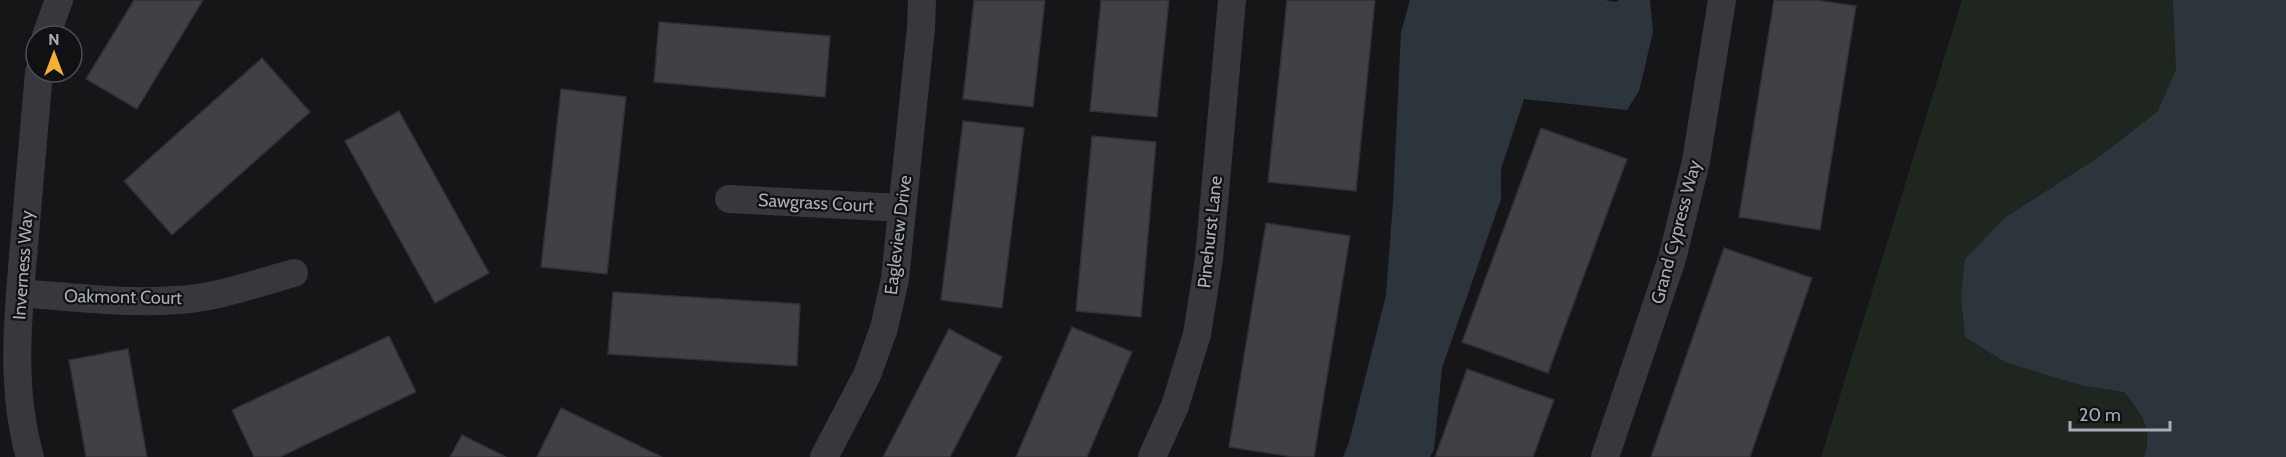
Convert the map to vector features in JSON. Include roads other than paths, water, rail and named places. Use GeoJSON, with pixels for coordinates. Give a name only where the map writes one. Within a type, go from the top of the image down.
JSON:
{"type":"FeatureCollection","features":[{"type":"Feature","properties":{"kind":"street"},"geometry":{"type":"LineString","coordinates":[[50,24],[59,0]]}},
{"type":"Feature","properties":{"kind":"street","name":"Eagleview Drive"},"geometry":{"type":"LineString","coordinates":[[824,457],[867,375],[884,328],[895,279],[922,0]]}},
{"type":"Feature","properties":{"kind":"street","name":"Pinehurst Lane"},"geometry":{"type":"LineString","coordinates":[[1152,457],[1174,406],[1197,334],[1209,259],[1232,0]]}},
{"type":"Feature","properties":{"kind":"street","name":"Grand Cypress Way"},"geometry":{"type":"LineString","coordinates":[[1605,457],[1672,259],[1696,161],[1722,0]]}},
{"type":"Feature","properties":{"kind":"street","name":"Inverness Way"},"geometry":{"type":"LineString","coordinates":[[30,457],[21,420],[16,369],[20,293],[38,84]]}},
{"type":"Feature","properties":{"kind":"street","name":"Sawgrass Court"},"geometry":{"type":"LineString","coordinates":[[729,198],[902,208]]}},
{"type":"Feature","properties":{"kind":"street","name":"Oakmont Court"},"geometry":{"type":"LineString","coordinates":[[20,293],[124,301],[178,300],[205,297],[294,273]]}}]}
